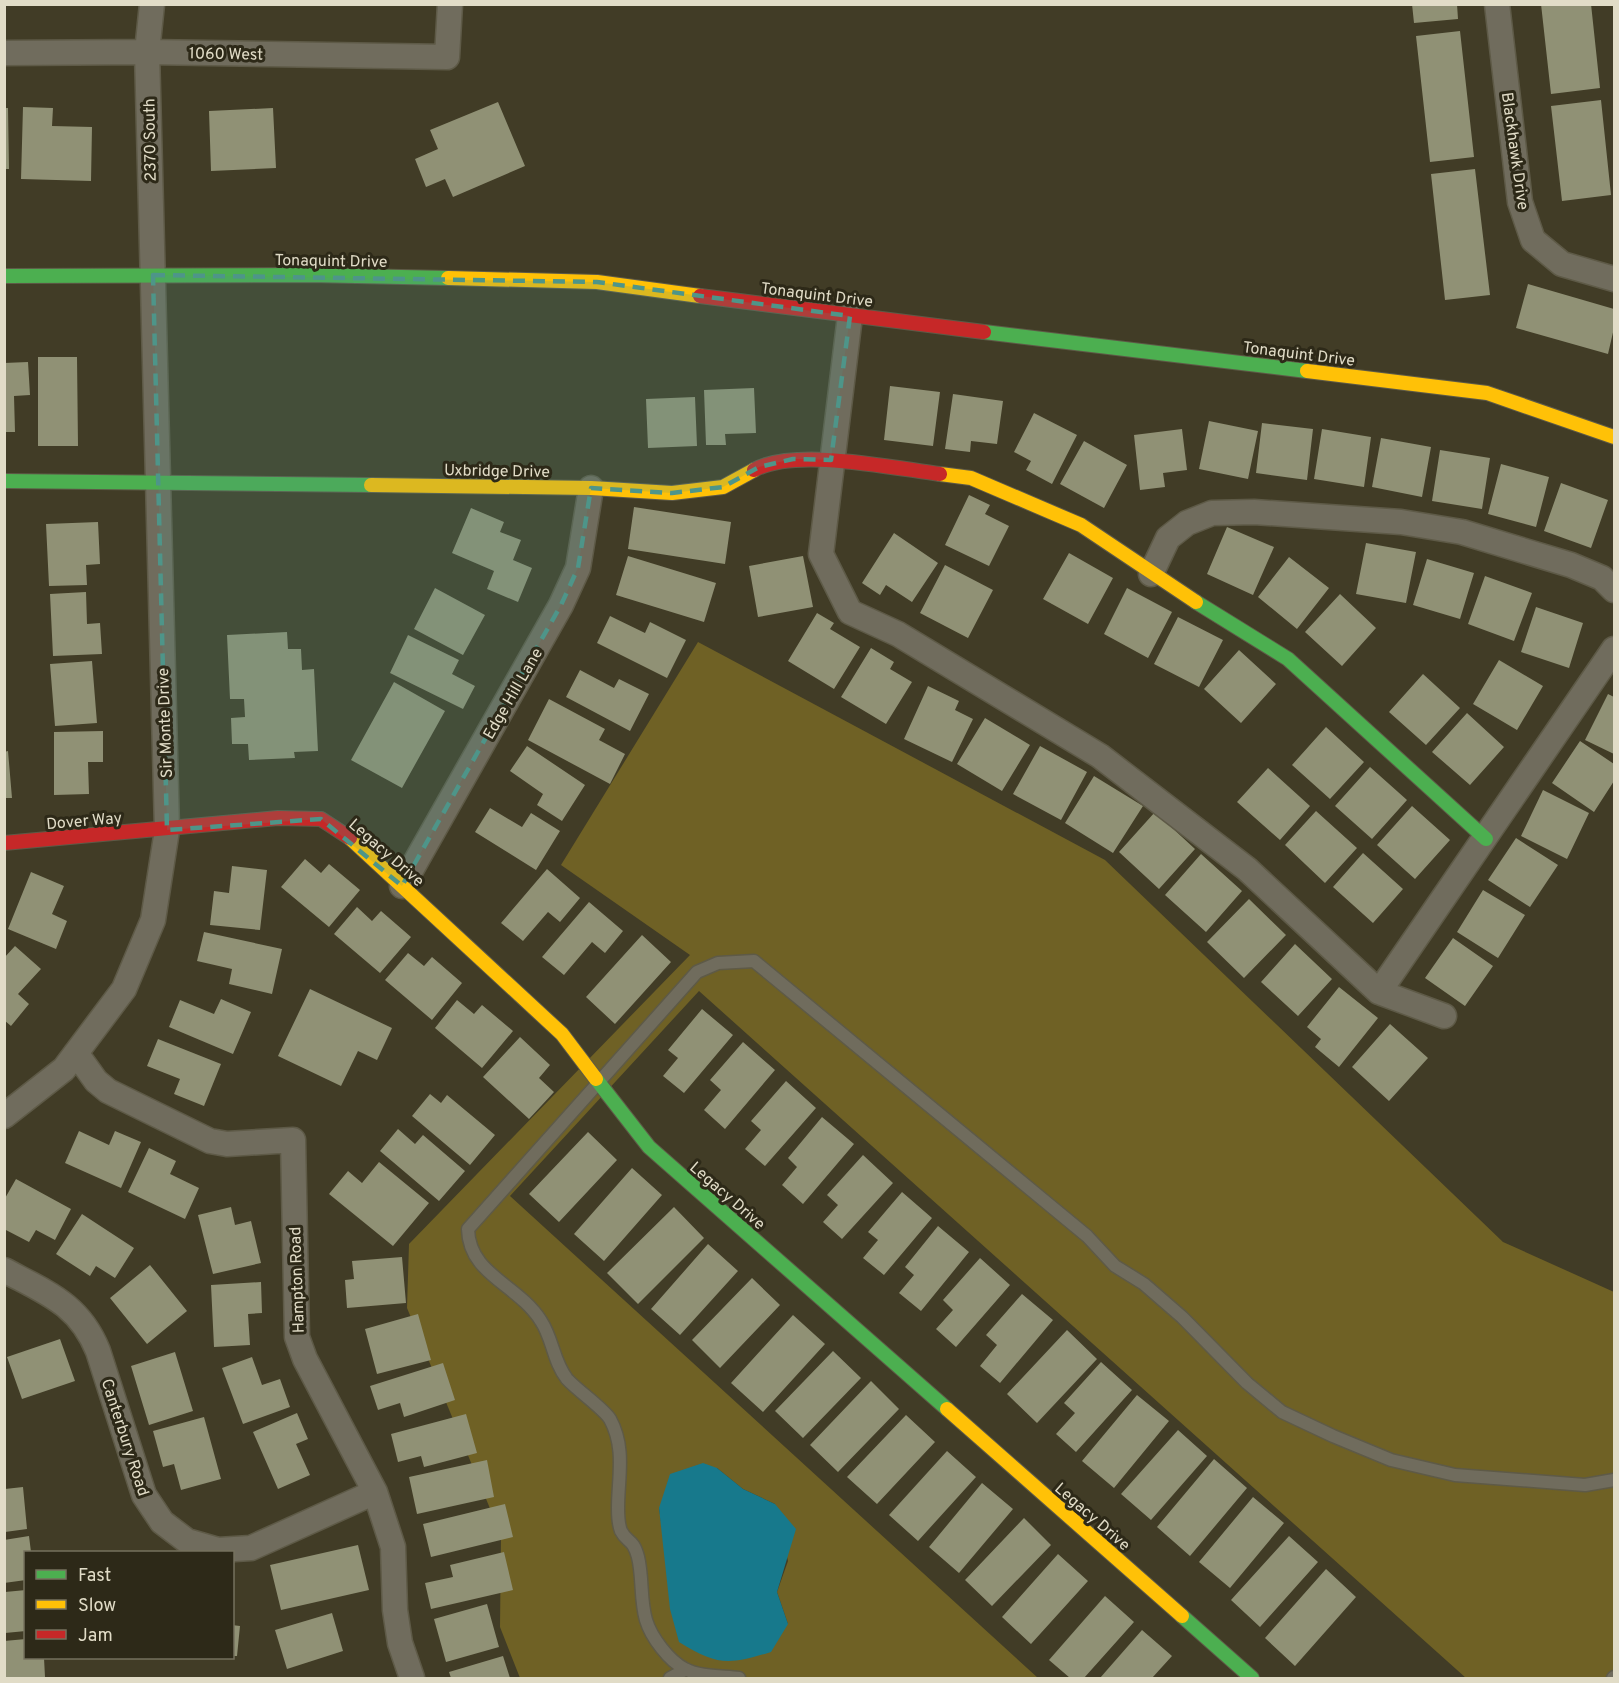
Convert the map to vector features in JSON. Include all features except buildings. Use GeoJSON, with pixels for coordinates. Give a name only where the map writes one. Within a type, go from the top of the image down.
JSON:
{"type":"FeatureCollection","features":[{"type":"Feature","properties":{"kind":"street","name":"2370 South"},"geometry":{"type":"LineString","coordinates":[[152,4],[147,52],[153,275]]}},
{"type":"Feature","properties":{"kind":"street","name":"1060 West"},"geometry":{"type":"LineString","coordinates":[[4,53],[147,52],[447,57],[450,4]]}},
{"type":"Feature","properties":{"kind":"street","name":"Blackhawk Drive"},"geometry":{"type":"LineString","coordinates":[[1497,4],[1520,202],[1533,240],[1562,264],[1614,279]]}},
{"type":"Feature","properties":{"kind":"street","name":"Sir Monte Drive"},"geometry":{"type":"LineString","coordinates":[[4,1116],[64,1069],[124,989],[153,920],[167,830],[156,481],[153,275]]}},
{"type":"Feature","properties":{"kind":"street","name":"Tonaquint Drive"},"geometry":{"type":"LineString","coordinates":[[4,276],[310,275],[597,282],[850,316],[1487,393],[1614,437]]}},
{"type":"Feature","properties":{"kind":"street"},"geometry":{"type":"LineString","coordinates":[[850,316],[821,554],[850,612],[898,634],[1100,756],[1137,782],[1247,869],[1379,992],[1444,1016]]}},
{"type":"Feature","properties":{"kind":"street","name":"Uxbridge Drive"},"geometry":{"type":"LineString","coordinates":[[156,481],[591,488],[672,493],[723,487],[759,467],[793,459],[831,460],[971,478],[1081,525],[1151,574],[1288,659],[1486,839]]}},
{"type":"Feature","properties":{"kind":"street"},"geometry":{"type":"LineString","coordinates":[[4,481],[156,481]]}},
{"type":"Feature","properties":{"kind":"street","name":"Edge Hill Lane"},"geometry":{"type":"LineString","coordinates":[[402,886],[561,605],[578,568],[591,488]]}},
{"type":"Feature","properties":{"kind":"street"},"geometry":{"type":"LineString","coordinates":[[1151,574],[1168,538],[1187,523],[1212,513],[1254,512],[1401,522],[1462,532],[1571,564],[1602,578],[1614,590]]}},
{"type":"Feature","properties":{"kind":"street"},"geometry":{"type":"LineString","coordinates":[[1379,992],[1614,649]]}},
{"type":"Feature","properties":{"kind":"street","name":"Legacy Drive"},"geometry":{"type":"LineString","coordinates":[[167,830],[278,818],[321,819],[350,838],[562,1034],[649,1147],[1252,1678]]}},
{"type":"Feature","properties":{"kind":"street","name":"Dover Way"},"geometry":{"type":"LineString","coordinates":[[4,843],[167,830]]}},
{"type":"Feature","properties":{"kind":"street","name":"Hampton Road"},"geometry":{"type":"LineString","coordinates":[[76,1053],[104,1088],[210,1141],[227,1144],[293,1140],[297,1337],[302,1352],[375,1492],[393,1547],[395,1610],[400,1643],[412,1678]]}},
{"type":"Feature","properties":{"kind":"street","name":"Canterbury Road"},"geometry":{"type":"LineString","coordinates":[[4,1270],[66,1304],[88,1330],[98,1351],[144,1495],[162,1522],[187,1541],[218,1550],[251,1548],[375,1492]]}},
{"type":"Feature","properties":{"kind":"lane"},"geometry":{"type":"LineString","coordinates":[[739,1678],[685,1670],[662,1649],[646,1620],[641,1573],[634,1544],[621,1531],[618,1508],[621,1459],[609,1418],[580,1394],[565,1376],[553,1357],[543,1323],[528,1303],[484,1268],[473,1256],[468,1245],[468,1229],[697,972],[718,963],[754,961],[1088,1236],[1115,1266],[1144,1284],[1182,1317],[1247,1383],[1282,1412],[1390,1460],[1455,1475],[1585,1485],[1614,1480]]}},
{"type":"Feature","properties":{"kind":"lane"},"geometry":{"type":"LineString","coordinates":[[670,1678],[685,1670]]}},
{"type":"Feature","properties":{"kind":"highlighted area"},"geometry":{"type":"Polygon","coordinates":[[[153,275],[597,282],[850,316],[831,460],[793,459],[759,467],[723,487],[672,493],[591,488],[578,568],[561,605],[402,886],[321,819],[167,830],[153,275]]]}},
{"type":"Feature","properties":{"kind":"shaded area"},"geometry":{"type":"Polygon","coordinates":[[[698,642],[1105,860],[1503,1242],[1614,1292],[1614,1678],[1466,1678],[699,991],[510,1196],[1038,1678],[520,1678],[500,1627],[501,1535],[407,1308],[409,1244],[690,955],[561,865],[698,642]],[[717,1468],[659,1508],[664,1542],[788,1624],[777,1592],[788,1561],[775,1504],[743,1489],[717,1468]]]}},
{"type":"Feature","properties":{"kind":"water"},"geometry":{"type":"Polygon","coordinates":[[[703,1463],[717,1468],[743,1489],[775,1504],[796,1529],[777,1592],[788,1624],[771,1652],[724,1661],[704,1656],[679,1642],[670,1609],[659,1508],[670,1474],[703,1463]]]}},
{"type":"Feature","properties":{"kind":"traffic: fast"},"geometry":{"type":"LineString","coordinates":[[4,276],[310,275],[448,278]]}},
{"type":"Feature","properties":{"kind":"traffic: fast"},"geometry":{"type":"LineString","coordinates":[[984,332],[1307,371]]}},
{"type":"Feature","properties":{"kind":"traffic: fast"},"geometry":{"type":"LineString","coordinates":[[4,481],[371,485]]}},
{"type":"Feature","properties":{"kind":"traffic: fast"},"geometry":{"type":"LineString","coordinates":[[1196,602],[1288,659],[1486,839]]}},
{"type":"Feature","properties":{"kind":"traffic: fast"},"geometry":{"type":"LineString","coordinates":[[596,1079],[649,1147],[947,1409]]}},
{"type":"Feature","properties":{"kind":"traffic: fast"},"geometry":{"type":"LineString","coordinates":[[1182,1616],[1252,1678]]}},
{"type":"Feature","properties":{"kind":"traffic: slow"},"geometry":{"type":"LineString","coordinates":[[448,278],[597,282],[700,296]]}},
{"type":"Feature","properties":{"kind":"traffic: slow"},"geometry":{"type":"LineString","coordinates":[[1307,371],[1487,393],[1614,437]]}},
{"type":"Feature","properties":{"kind":"traffic: slow"},"geometry":{"type":"LineString","coordinates":[[371,485],[591,488],[672,493],[723,487],[754,470]]}},
{"type":"Feature","properties":{"kind":"traffic: slow"},"geometry":{"type":"LineString","coordinates":[[940,474],[971,478],[1081,525],[1196,602]]}},
{"type":"Feature","properties":{"kind":"traffic: slow"},"geometry":{"type":"LineString","coordinates":[[350,838],[562,1034],[596,1079]]}},
{"type":"Feature","properties":{"kind":"traffic: slow"},"geometry":{"type":"LineString","coordinates":[[947,1409],[1182,1616]]}},
{"type":"Feature","properties":{"kind":"traffic: jam"},"geometry":{"type":"LineString","coordinates":[[700,296],[984,332]]}},
{"type":"Feature","properties":{"kind":"traffic: jam"},"geometry":{"type":"LineString","coordinates":[[754,470],[772,463],[818,460],[845,461],[940,474]]}},
{"type":"Feature","properties":{"kind":"traffic: jam"},"geometry":{"type":"LineString","coordinates":[[4,843],[278,818],[321,819],[350,838]]}}]}
